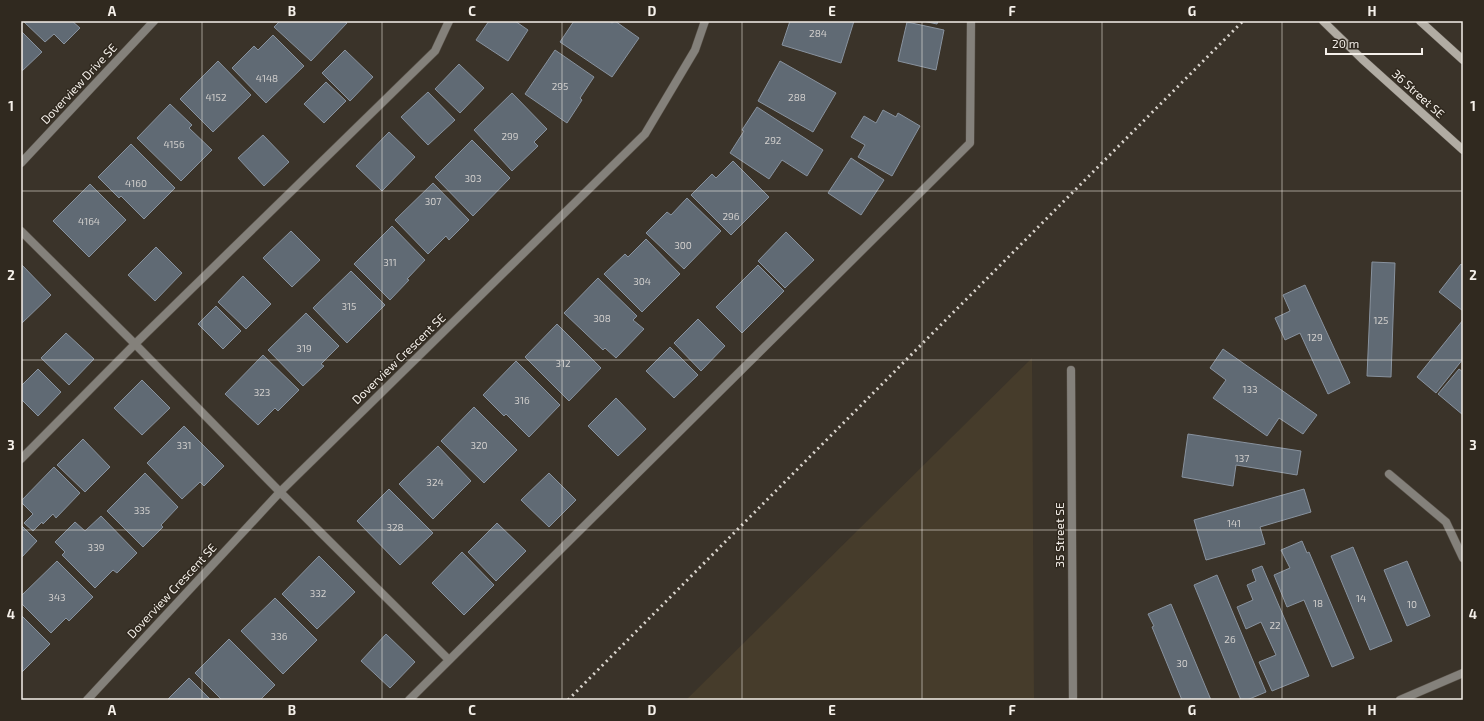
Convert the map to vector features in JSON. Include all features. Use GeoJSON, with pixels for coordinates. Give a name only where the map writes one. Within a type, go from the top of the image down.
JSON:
{"type":"FeatureCollection","features":[{"type":"Feature","properties":{"kind":"main road","name":"36 Street SE"},"geometry":{"type":"LineString","coordinates":[[1323,21],[1362,60],[1463,150]]}},
{"type":"Feature","properties":{"kind":"main road"},"geometry":{"type":"LineString","coordinates":[[1420,21],[1463,60]]}},
{"type":"Feature","properties":{"kind":"street","name":"Doverview Drive SE"},"geometry":{"type":"LineString","coordinates":[[21,163],[154,21]]}},
{"type":"Feature","properties":{"kind":"street"},"geometry":{"type":"LineString","coordinates":[[21,459],[435,51],[449,21]]}},
{"type":"Feature","properties":{"kind":"street","name":"Doverview Crescent SE"},"geometry":{"type":"LineString","coordinates":[[87,700],[280,492],[645,134],[695,50],[706,21]]}},
{"type":"Feature","properties":{"kind":"street"},"geometry":{"type":"LineString","coordinates":[[409,700],[970,143],[971,21]]}},
{"type":"Feature","properties":{"kind":"street"},"geometry":{"type":"LineString","coordinates":[[21,231],[136,344],[280,492],[449,660]]}},
{"type":"Feature","properties":{"kind":"street","name":"35 Street SE"},"geometry":{"type":"LineString","coordinates":[[1071,370],[1073,700]]}},
{"type":"Feature","properties":{"kind":"street"},"geometry":{"type":"LineString","coordinates":[[1389,474],[1446,522],[1463,558]]}},
{"type":"Feature","properties":{"kind":"street"},"geometry":{"type":"LineString","coordinates":[[1400,700],[1463,673]]}},
{"type":"Feature","properties":{"kind":"shaded area"},"geometry":{"type":"Polygon","coordinates":[[[1032,358],[1034,700],[686,700],[1032,358]]]}},
{"type":"Feature","properties":{"kind":"building"},"geometry":{"type":"Polygon","coordinates":[[[23,21],[72,21],[80,28],[64,44],[54,34],[45,42],[23,21]]]}},
{"type":"Feature","properties":{"kind":"building"},"geometry":{"type":"Polygon","coordinates":[[[280,21],[344,21],[347,23],[311,61],[274,27],[280,21]]]}},
{"type":"Feature","properties":{"kind":"building"},"geometry":{"type":"Polygon","coordinates":[[[489,21],[515,21],[528,30],[508,61],[476,40],[489,21]]]}},
{"type":"Feature","properties":{"kind":"building"},"geometry":{"type":"Polygon","coordinates":[[[574,21],[609,21],[612,23],[615,21],[639,38],[612,77],[560,42],[574,21]]]}},
{"type":"Feature","properties":{"kind":"building"},"geometry":{"type":"Polygon","coordinates":[[[790,21],[854,21],[841,63],[782,45],[790,21]]]}},
{"type":"Feature","properties":{"kind":"building"},"geometry":{"type":"Polygon","coordinates":[[[923,21],[938,21],[937,24],[923,21]]]}},
{"type":"Feature","properties":{"kind":"building"},"geometry":{"type":"Polygon","coordinates":[[[907,22],[944,30],[936,70],[898,61],[907,22]]]}},
{"type":"Feature","properties":{"kind":"building"},"geometry":{"type":"Polygon","coordinates":[[[21,31],[42,52],[21,72],[21,31]]]}},
{"type":"Feature","properties":{"kind":"building"},"geometry":{"type":"Polygon","coordinates":[[[273,35],[304,66],[266,103],[232,68],[254,46],[258,50],[273,35]]]}},
{"type":"Feature","properties":{"kind":"building"},"geometry":{"type":"Polygon","coordinates":[[[345,50],[373,77],[350,101],[322,73],[345,50]]]}},
{"type":"Feature","properties":{"kind":"building"},"geometry":{"type":"Polygon","coordinates":[[[555,50],[594,77],[580,98],[582,100],[567,123],[525,94],[555,50]]]}},
{"type":"Feature","properties":{"kind":"building"},"geometry":{"type":"Polygon","coordinates":[[[218,61],[251,95],[213,132],[180,99],[218,61]]]}},
{"type":"Feature","properties":{"kind":"building"},"geometry":{"type":"Polygon","coordinates":[[[780,61],[836,93],[813,132],[758,101],[780,61]]]}},
{"type":"Feature","properties":{"kind":"building"},"geometry":{"type":"Polygon","coordinates":[[[459,64],[484,88],[460,113],[435,89],[459,64]]]}},
{"type":"Feature","properties":{"kind":"building"},"geometry":{"type":"Polygon","coordinates":[[[326,82],[346,101],[324,123],[304,104],[326,82]]]}},
{"type":"Feature","properties":{"kind":"building"},"geometry":{"type":"Polygon","coordinates":[[[428,92],[455,120],[428,145],[401,117],[428,92]]]}},
{"type":"Feature","properties":{"kind":"building"},"geometry":{"type":"Polygon","coordinates":[[[512,93],[547,129],[534,142],[538,146],[512,171],[474,130],[512,93]]]}},
{"type":"Feature","properties":{"kind":"building"},"geometry":{"type":"Polygon","coordinates":[[[170,104],[192,125],[189,128],[212,150],[181,181],[137,138],[170,104]]]}},
{"type":"Feature","properties":{"kind":"building"},"geometry":{"type":"Polygon","coordinates":[[[757,107],[823,150],[807,176],[782,160],[769,179],[730,153],[744,131],[742,130],[757,107]]]}},
{"type":"Feature","properties":{"kind":"building"},"geometry":{"type":"Polygon","coordinates":[[[883,110],[896,117],[898,113],[920,126],[892,176],[858,157],[865,145],[851,137],[864,116],[876,123],[883,110]]]}},
{"type":"Feature","properties":{"kind":"building"},"geometry":{"type":"Polygon","coordinates":[[[389,132],[415,157],[382,191],[356,166],[389,132]]]}},
{"type":"Feature","properties":{"kind":"building"},"geometry":{"type":"Polygon","coordinates":[[[263,135],[289,162],[264,186],[238,158],[263,135]]]}},
{"type":"Feature","properties":{"kind":"building"},"geometry":{"type":"Polygon","coordinates":[[[472,140],[510,178],[473,216],[435,177],[472,140]]]}},
{"type":"Feature","properties":{"kind":"building"},"geometry":{"type":"Polygon","coordinates":[[[131,144],[175,188],[144,219],[121,196],[119,198],[98,177],[131,144]]]}},
{"type":"Feature","properties":{"kind":"building"},"geometry":{"type":"Polygon","coordinates":[[[851,158],[884,180],[861,215],[828,193],[851,158]]]}},
{"type":"Feature","properties":{"kind":"building"},"geometry":{"type":"Polygon","coordinates":[[[733,161],[769,197],[731,235],[691,195],[712,174],[716,178],[733,161]]]}},
{"type":"Feature","properties":{"kind":"building"},"geometry":{"type":"Polygon","coordinates":[[[433,183],[469,220],[449,240],[446,236],[428,254],[395,220],[433,183]]]}},
{"type":"Feature","properties":{"kind":"building"},"geometry":{"type":"Polygon","coordinates":[[[90,184],[126,220],[89,257],[53,221],[90,184]]]}},
{"type":"Feature","properties":{"kind":"building"},"geometry":{"type":"Polygon","coordinates":[[[687,198],[721,231],[684,269],[646,233],[667,212],[671,215],[687,198]]]}},
{"type":"Feature","properties":{"kind":"building"},"geometry":{"type":"Polygon","coordinates":[[[392,226],[425,260],[390,300],[354,264],[392,226]]]}},
{"type":"Feature","properties":{"kind":"building"},"geometry":{"type":"Polygon","coordinates":[[[291,231],[320,260],[292,287],[263,258],[291,231]]]}},
{"type":"Feature","properties":{"kind":"building"},"geometry":{"type":"Polygon","coordinates":[[[786,232],[814,260],[785,288],[758,261],[786,232]]]}},
{"type":"Feature","properties":{"kind":"building"},"geometry":{"type":"Polygon","coordinates":[[[646,239],[680,274],[642,312],[604,274],[625,254],[628,257],[646,239]]]}},
{"type":"Feature","properties":{"kind":"building"},"geometry":{"type":"Polygon","coordinates":[[[156,247],[182,273],[155,301],[128,275],[156,247]]]}},
{"type":"Feature","properties":{"kind":"building"},"geometry":{"type":"Polygon","coordinates":[[[1372,262],[1395,263],[1391,377],[1367,376],[1372,262]]]}},
{"type":"Feature","properties":{"kind":"building"},"geometry":{"type":"Polygon","coordinates":[[[21,264],[51,295],[21,324],[21,264]]]}},
{"type":"Feature","properties":{"kind":"building"},"geometry":{"type":"Polygon","coordinates":[[[1461,264],[1463,266],[1463,311],[1439,292],[1461,264]]]}},
{"type":"Feature","properties":{"kind":"building"},"geometry":{"type":"Polygon","coordinates":[[[758,265],[784,291],[742,333],[716,307],[758,265]]]}},
{"type":"Feature","properties":{"kind":"building"},"geometry":{"type":"Polygon","coordinates":[[[351,271],[385,305],[347,343],[313,308],[351,271]]]}},
{"type":"Feature","properties":{"kind":"building"},"geometry":{"type":"Polygon","coordinates":[[[243,276],[271,304],[246,329],[218,302],[243,276]]]}},
{"type":"Feature","properties":{"kind":"building"},"geometry":{"type":"Polygon","coordinates":[[[598,278],[637,316],[633,320],[644,329],[616,358],[605,348],[603,350],[564,313],[598,278]]]}},
{"type":"Feature","properties":{"kind":"building"},"geometry":{"type":"Polygon","coordinates":[[[1305,285],[1350,383],[1328,394],[1300,333],[1285,340],[1275,318],[1290,311],[1283,295],[1305,285]]]}},
{"type":"Feature","properties":{"kind":"building"},"geometry":{"type":"Polygon","coordinates":[[[216,306],[241,331],[223,349],[198,324],[216,306]]]}},
{"type":"Feature","properties":{"kind":"building"},"geometry":{"type":"Polygon","coordinates":[[[306,313],[339,346],[321,364],[324,366],[303,386],[268,350],[306,313]]]}},
{"type":"Feature","properties":{"kind":"building"},"geometry":{"type":"Polygon","coordinates":[[[698,319],[725,346],[701,371],[674,343],[698,319]]]}},
{"type":"Feature","properties":{"kind":"building"},"geometry":{"type":"Polygon","coordinates":[[[1463,320],[1463,359],[1436,393],[1417,377],[1463,320]]]}},
{"type":"Feature","properties":{"kind":"building"},"geometry":{"type":"Polygon","coordinates":[[[557,324],[601,368],[569,401],[525,357],[557,324]]]}},
{"type":"Feature","properties":{"kind":"building"},"geometry":{"type":"Polygon","coordinates":[[[66,333],[94,359],[69,385],[41,358],[66,333]]]}},
{"type":"Feature","properties":{"kind":"building"},"geometry":{"type":"Polygon","coordinates":[[[670,347],[698,375],[674,398],[646,371],[670,347]]]}},
{"type":"Feature","properties":{"kind":"building"},"geometry":{"type":"Polygon","coordinates":[[[1223,349],[1317,415],[1303,434],[1279,418],[1267,436],[1213,398],[1226,380],[1210,368],[1223,349]]]}},
{"type":"Feature","properties":{"kind":"building"},"geometry":{"type":"Polygon","coordinates":[[[263,355],[299,390],[278,411],[275,408],[258,425],[225,394],[263,355]]]}},
{"type":"Feature","properties":{"kind":"building"},"geometry":{"type":"Polygon","coordinates":[[[516,361],[560,405],[529,437],[506,414],[504,416],[483,395],[516,361]]]}},
{"type":"Feature","properties":{"kind":"building"},"geometry":{"type":"Polygon","coordinates":[[[38,369],[61,392],[38,416],[21,399],[21,386],[38,369]]]}},
{"type":"Feature","properties":{"kind":"building"},"geometry":{"type":"Polygon","coordinates":[[[1459,369],[1463,372],[1463,415],[1438,394],[1459,369]]]}},
{"type":"Feature","properties":{"kind":"building"},"geometry":{"type":"Polygon","coordinates":[[[142,380],[170,408],[142,435],[114,408],[142,380]]]}},
{"type":"Feature","properties":{"kind":"building"},"geometry":{"type":"Polygon","coordinates":[[[616,398],[646,429],[618,456],[588,426],[616,398]]]}},
{"type":"Feature","properties":{"kind":"building"},"geometry":{"type":"Polygon","coordinates":[[[474,407],[517,450],[484,483],[441,441],[474,407]]]}},
{"type":"Feature","properties":{"kind":"building"},"geometry":{"type":"Polygon","coordinates":[[[184,426],[224,466],[204,486],[200,482],[182,499],[147,463],[184,426]]]}},
{"type":"Feature","properties":{"kind":"building"},"geometry":{"type":"Polygon","coordinates":[[[1188,434],[1301,451],[1297,475],[1236,465],[1233,486],[1182,477],[1188,434]]]}},
{"type":"Feature","properties":{"kind":"building"},"geometry":{"type":"Polygon","coordinates":[[[83,439],[110,467],[85,492],[57,465],[83,439]]]}},
{"type":"Feature","properties":{"kind":"building"},"geometry":{"type":"Polygon","coordinates":[[[438,446],[471,481],[433,519],[399,484],[438,446]]]}},
{"type":"Feature","properties":{"kind":"building"},"geometry":{"type":"Polygon","coordinates":[[[54,467],[80,493],[56,518],[53,514],[33,531],[24,523],[33,514],[21,501],[54,467]]]}},
{"type":"Feature","properties":{"kind":"building"},"geometry":{"type":"Polygon","coordinates":[[[145,473],[178,507],[161,525],[163,527],[143,547],[107,511],[145,473]]]}},
{"type":"Feature","properties":{"kind":"building"},"geometry":{"type":"Polygon","coordinates":[[[549,473],[576,500],[549,527],[521,500],[549,473]]]}},
{"type":"Feature","properties":{"kind":"building"},"geometry":{"type":"Polygon","coordinates":[[[389,489],[433,533],[400,565],[357,521],[389,489]]]}},
{"type":"Feature","properties":{"kind":"building"},"geometry":{"type":"Polygon","coordinates":[[[1304,489],[1311,512],[1260,527],[1265,544],[1206,560],[1194,520],[1304,489]]]}},
{"type":"Feature","properties":{"kind":"building"},"geometry":{"type":"Polygon","coordinates":[[[101,516],[137,553],[117,573],[113,570],[95,588],[62,555],[65,552],[55,542],[75,522],[85,531],[101,516]]]}},
{"type":"Feature","properties":{"kind":"building"},"geometry":{"type":"Polygon","coordinates":[[[497,523],[526,551],[496,581],[468,552],[497,523]]]}},
{"type":"Feature","properties":{"kind":"building"},"geometry":{"type":"Polygon","coordinates":[[[21,525],[37,541],[21,558],[21,525]]]}},
{"type":"Feature","properties":{"kind":"building"},"geometry":{"type":"Polygon","coordinates":[[[1302,541],[1307,553],[1309,552],[1354,658],[1332,667],[1304,600],[1287,607],[1274,575],[1290,568],[1281,550],[1302,541]]]}},
{"type":"Feature","properties":{"kind":"building"},"geometry":{"type":"Polygon","coordinates":[[[1353,547],[1392,641],[1370,650],[1331,556],[1353,547]]]}},
{"type":"Feature","properties":{"kind":"building"},"geometry":{"type":"Polygon","coordinates":[[[462,552],[494,585],[464,615],[432,583],[462,552]]]}},
{"type":"Feature","properties":{"kind":"building"},"geometry":{"type":"Polygon","coordinates":[[[319,556],[355,592],[317,629],[282,594],[319,556]]]}},
{"type":"Feature","properties":{"kind":"building"},"geometry":{"type":"Polygon","coordinates":[[[57,561],[93,597],[69,621],[66,618],[51,633],[21,603],[21,596],[57,561]]]}},
{"type":"Feature","properties":{"kind":"building"},"geometry":{"type":"Polygon","coordinates":[[[1407,561],[1430,616],[1407,626],[1384,570],[1407,561]]]}},
{"type":"Feature","properties":{"kind":"building"},"geometry":{"type":"Polygon","coordinates":[[[1262,566],[1309,676],[1272,691],[1259,662],[1276,655],[1261,622],[1246,629],[1237,607],[1253,600],[1247,585],[1256,581],[1252,570],[1262,566]]]}},
{"type":"Feature","properties":{"kind":"building"},"geometry":{"type":"Polygon","coordinates":[[[1217,575],[1266,692],[1247,700],[1241,700],[1194,585],[1217,575]]]}},
{"type":"Feature","properties":{"kind":"building"},"geometry":{"type":"Polygon","coordinates":[[[275,598],[317,640],[283,674],[241,631],[275,598]]]}},
{"type":"Feature","properties":{"kind":"building"},"geometry":{"type":"Polygon","coordinates":[[[1171,604],[1211,700],[1182,700],[1148,614],[1171,604]]]}},
{"type":"Feature","properties":{"kind":"building"},"geometry":{"type":"Polygon","coordinates":[[[21,615],[50,644],[21,673],[21,615]]]}},
{"type":"Feature","properties":{"kind":"building"},"geometry":{"type":"Polygon","coordinates":[[[386,634],[415,662],[390,688],[361,661],[386,634]]]}},
{"type":"Feature","properties":{"kind":"building"},"geometry":{"type":"Polygon","coordinates":[[[229,639],[275,685],[260,700],[222,700],[195,673],[229,639]]]}},
{"type":"Feature","properties":{"kind":"building"},"geometry":{"type":"Polygon","coordinates":[[[189,678],[211,700],[167,700],[189,678]]]}},
{"type":"Feature","properties":{"kind":"railway"},"geometry":{"type":"LineString","coordinates":[[568,700],[1243,21]]}}]}
